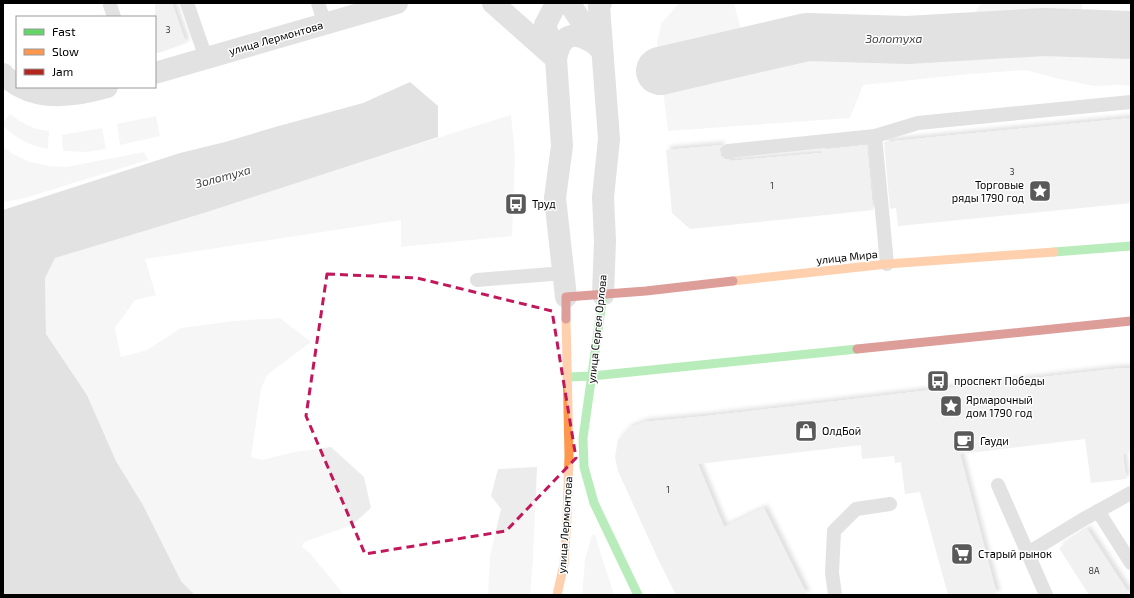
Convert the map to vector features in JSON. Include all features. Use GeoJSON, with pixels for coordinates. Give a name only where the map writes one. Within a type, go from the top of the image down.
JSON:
{"type":"FeatureCollection","features":[{"type":"Feature","properties":{"kind":"main road","name":"улица Мира"},"geometry":{"type":"LineString","coordinates":[[566,297],[646,292],[887,264],[1131,246]]}},
{"type":"Feature","properties":{"kind":"main road","name":"улица Сергея Орлова"},"geometry":{"type":"LineString","coordinates":[[602,295],[592,376],[582,438],[584,467],[594,503],[638,595]]}},
{"type":"Feature","properties":{"kind":"main road"},"geometry":{"type":"LineString","coordinates":[[566,297],[569,455],[594,503]]}},
{"type":"Feature","properties":{"kind":"main road"},"geometry":{"type":"LineString","coordinates":[[568,377],[592,376],[1131,320]]}},
{"type":"Feature","properties":{"kind":"main road","name":"улица Лермонтова"},"geometry":{"type":"LineString","coordinates":[[557,595],[564,564],[567,527],[569,455]]}},
{"type":"Feature","properties":{"kind":"street","name":"улица Лермонтова"},"geometry":{"type":"LineString","coordinates":[[156,73],[397,3]]}},
{"type":"Feature","properties":{"kind":"street"},"geometry":{"type":"LineString","coordinates":[[493,3],[556,59]]}},
{"type":"Feature","properties":{"kind":"street"},"geometry":{"type":"LineString","coordinates":[[556,59],[545,25],[558,3]]}},
{"type":"Feature","properties":{"kind":"street"},"geometry":{"type":"LineString","coordinates":[[569,3],[602,51]]}},
{"type":"Feature","properties":{"kind":"street","name":"улица Сергея Орлова"},"geometry":{"type":"LineString","coordinates":[[601,3],[599,6],[609,139],[603,198],[605,241],[602,295]]}},
{"type":"Feature","properties":{"kind":"street"},"geometry":{"type":"LineString","coordinates":[[566,297],[555,198],[562,146],[556,59],[558,47],[563,40],[570,36],[577,36],[591,41],[602,51]]}},
{"type":"Feature","properties":{"kind":"street"},"geometry":{"type":"LineString","coordinates":[[3,74],[16,84]]}},
{"type":"Feature","properties":{"kind":"street"},"geometry":{"type":"LineString","coordinates":[[23,88],[38,94],[55,96],[102,88]]}},
{"type":"Feature","properties":{"kind":"lane"},"geometry":{"type":"LineString","coordinates":[[187,3],[206,58]]}},
{"type":"Feature","properties":{"kind":"lane"},"geometry":{"type":"LineString","coordinates":[[318,3],[325,24]]}},
{"type":"Feature","properties":{"kind":"lane"},"geometry":{"type":"LineString","coordinates":[[728,151],[875,136],[918,123],[1131,102]]}},
{"type":"Feature","properties":{"kind":"lane"},"geometry":{"type":"LineString","coordinates":[[875,136],[887,264]]}},
{"type":"Feature","properties":{"kind":"lane"},"geometry":{"type":"LineString","coordinates":[[477,280],[564,273]]}},
{"type":"Feature","properties":{"kind":"lane"},"geometry":{"type":"LineString","coordinates":[[998,485],[1046,595]]}},
{"type":"Feature","properties":{"kind":"lane"},"geometry":{"type":"LineString","coordinates":[[1028,553],[1131,493]]}},
{"type":"Feature","properties":{"kind":"lane"},"geometry":{"type":"LineString","coordinates":[[835,595],[832,573],[834,531],[856,509],[890,504]]}},
{"type":"Feature","properties":{"kind":"lane"},"geometry":{"type":"LineString","coordinates":[[1098,511],[1131,563]]}},
{"type":"Feature","properties":{"kind":"highlighted area"},"geometry":{"type":"Polygon","coordinates":[[[327,274],[417,278],[552,311],[576,458],[506,531],[365,554],[306,416],[327,274]]]}},
{"type":"Feature","properties":{"kind":"shaded area"},"geometry":{"type":"Polygon","coordinates":[[[679,3],[734,3],[741,29],[783,31],[839,25],[971,17],[982,3],[1082,3],[1082,25],[1131,37],[1131,86],[1094,86],[1026,70],[971,74],[863,85],[850,118],[668,131],[657,43],[661,24],[679,3]]]}},
{"type":"Feature","properties":{"kind":"shaded area"},"geometry":{"type":"Polygon","coordinates":[[[10,114],[28,126],[49,131],[48,149],[24,141],[8,131],[3,126],[3,123],[10,114]]]}},
{"type":"Feature","properties":{"kind":"shaded area"},"geometry":{"type":"Polygon","coordinates":[[[511,115],[515,153],[512,236],[401,247],[401,220],[145,259],[156,295],[135,300],[115,328],[121,357],[147,350],[181,328],[233,321],[280,318],[311,342],[267,375],[261,389],[251,457],[262,460],[294,452],[331,447],[364,477],[371,508],[352,525],[304,542],[302,547],[309,552],[344,595],[195,595],[181,581],[143,505],[116,461],[87,395],[46,334],[45,278],[55,258],[511,115]]]}},
{"type":"Feature","properties":{"kind":"shaded area"},"geometry":{"type":"Polygon","coordinates":[[[156,116],[160,136],[120,145],[117,124],[156,116]]]}},
{"type":"Feature","properties":{"kind":"shaded area"},"geometry":{"type":"Polygon","coordinates":[[[102,128],[106,149],[87,152],[63,151],[62,135],[102,128]]]}},
{"type":"Feature","properties":{"kind":"shaded area"},"geometry":{"type":"Polygon","coordinates":[[[3,147],[13,154],[30,162],[49,166],[66,167],[144,152],[148,160],[22,199],[3,202],[3,147]]]}},
{"type":"Feature","properties":{"kind":"shaded area"},"geometry":{"type":"Polygon","coordinates":[[[537,467],[530,595],[488,595],[490,556],[501,509],[491,496],[498,469],[537,467]]]}},
{"type":"Feature","properties":{"kind":"shaded area"},"geometry":{"type":"Polygon","coordinates":[[[592,535],[595,535],[614,595],[582,595],[585,559],[592,535]]]}},
{"type":"Feature","properties":{"kind":"water"},"geometry":{"type":"Polygon","coordinates":[[[410,82],[438,106],[438,137],[207,212],[55,258],[45,278],[46,334],[87,395],[116,461],[143,505],[181,581],[195,595],[3,595],[3,210],[180,153],[225,142],[363,103],[410,82]]]}},
{"type":"Feature","properties":{"kind":"building"},"geometry":{"type":"Polygon","coordinates":[[[155,3],[172,3],[186,43],[156,54],[155,3]]]}},
{"type":"Feature","properties":{"kind":"building"},"geometry":{"type":"Polygon","coordinates":[[[1131,118],[1131,203],[898,226],[896,208],[890,209],[884,142],[1131,118]]]}},
{"type":"Feature","properties":{"kind":"building"},"geometry":{"type":"Polygon","coordinates":[[[723,145],[720,148],[721,156],[725,159],[730,159],[730,161],[822,153],[821,150],[867,145],[873,210],[690,229],[672,213],[666,150],[723,145]]]}},
{"type":"Feature","properties":{"kind":"building"},"geometry":{"type":"Polygon","coordinates":[[[1131,368],[1131,452],[1123,454],[1126,479],[1091,483],[1085,439],[960,454],[997,595],[948,595],[920,492],[905,494],[901,462],[895,463],[894,456],[862,459],[861,445],[698,464],[724,527],[764,508],[807,595],[676,595],[618,471],[615,457],[618,440],[629,428],[644,422],[1131,368]]]}},
{"type":"Feature","properties":{"kind":"building"},"geometry":{"type":"Polygon","coordinates":[[[1087,529],[1130,595],[1089,595],[1059,548],[1087,529]]]}},
{"type":"Feature","properties":{"kind":"waterway","name":"Золотуха"},"geometry":{"type":"LineString","coordinates":[[660,71],[807,37],[907,40],[1044,32],[1131,35]]}},
{"type":"Feature","properties":{"kind":"traffic: fast"},"geometry":{"type":"LineString","coordinates":[[1054,252],[1131,246]]}},
{"type":"Feature","properties":{"kind":"traffic: fast"},"geometry":{"type":"LineString","coordinates":[[603,295],[583,438],[584,467],[594,503],[638,595]]}},
{"type":"Feature","properties":{"kind":"traffic: fast"},"geometry":{"type":"LineString","coordinates":[[568,377],[592,376],[857,349]]}},
{"type":"Feature","properties":{"kind":"traffic: slow"},"geometry":{"type":"LineString","coordinates":[[733,281],[887,264],[1054,252]]}},
{"type":"Feature","properties":{"kind":"traffic: slow"},"geometry":{"type":"LineString","coordinates":[[557,595],[564,564],[567,519],[569,455],[566,319]]}},
{"type":"Feature","properties":{"kind":"traffic: jam"},"geometry":{"type":"LineString","coordinates":[[566,319],[566,297],[646,291],[733,281]]}},
{"type":"Feature","properties":{"kind":"traffic: jam"},"geometry":{"type":"LineString","coordinates":[[857,349],[1131,321]]}},
{"type":"Feature","properties":{"kind":"place","name":"Торговые ряды 1790 год"},"geometry":{"type":"Point","coordinates":[1040,191]}},
{"type":"Feature","properties":{"kind":"place","name":"Труд"},"geometry":{"type":"Point","coordinates":[516,204]}},
{"type":"Feature","properties":{"kind":"place","name":"проспект Победы"},"geometry":{"type":"Point","coordinates":[938,381]}},
{"type":"Feature","properties":{"kind":"place","name":"Ярмарочный дом 1790 год"},"geometry":{"type":"Point","coordinates":[951,406]}},
{"type":"Feature","properties":{"kind":"place","name":"ОлдБой"},"geometry":{"type":"Point","coordinates":[806,431]}},
{"type":"Feature","properties":{"kind":"place","name":"Гауди"},"geometry":{"type":"Point","coordinates":[964,441]}},
{"type":"Feature","properties":{"kind":"place","name":"Старый рынок"},"geometry":{"type":"Point","coordinates":[962,554]}}]}
